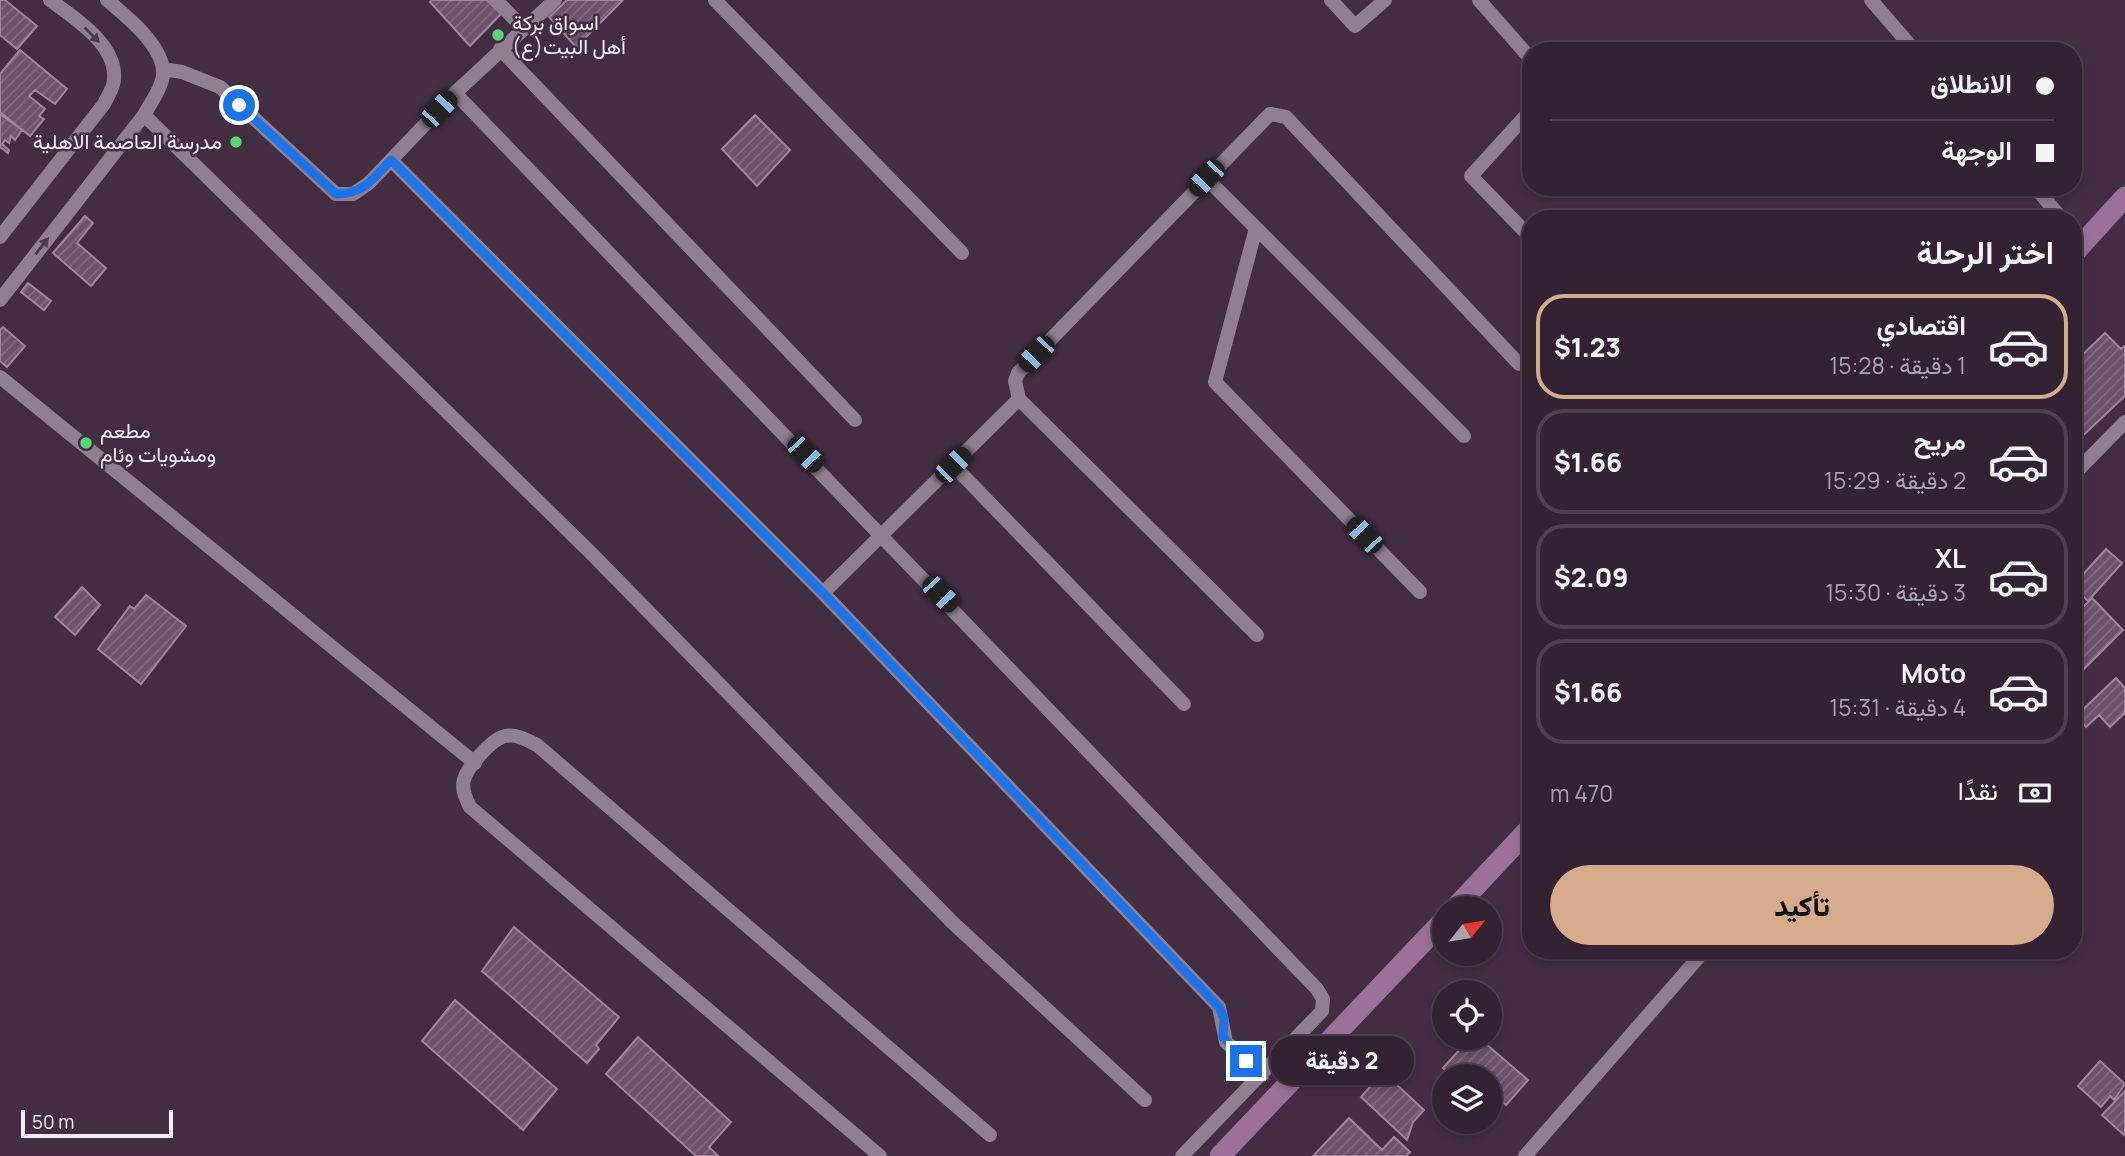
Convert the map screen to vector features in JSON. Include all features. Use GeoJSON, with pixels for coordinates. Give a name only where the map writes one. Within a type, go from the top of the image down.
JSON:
{"type":"FeatureCollection","features":[{"type":"Feature","properties":{"kind":"street"},"geometry":{"type":"LineString","coordinates":[[0,237],[103,104],[115,82],[114,67],[94,36],[50,0]]}},
{"type":"Feature","properties":{"kind":"street"},"geometry":{"type":"LineString","coordinates":[[0,300],[144,115],[159,89],[163,69],[147,38],[107,0]]}},
{"type":"Feature","properties":{"kind":"street"},"geometry":{"type":"LineString","coordinates":[[496,0],[523,29]]}},
{"type":"Feature","properties":{"kind":"street"},"geometry":{"type":"LineString","coordinates":[[163,69],[182,72],[219,87],[336,194],[353,194],[369,183],[455,93],[555,0]]}},
{"type":"Feature","properties":{"kind":"street"},"geometry":{"type":"LineString","coordinates":[[715,0],[962,253]]}},
{"type":"Feature","properties":{"kind":"street"},"geometry":{"type":"LineString","coordinates":[[1331,0],[1355,26],[1385,0]]}},
{"type":"Feature","properties":{"kind":"street"},"geometry":{"type":"LineString","coordinates":[[1479,0],[1522,49]]}},
{"type":"Feature","properties":{"kind":"street"},"geometry":{"type":"LineString","coordinates":[[1871,0],[1907,42]]}},
{"type":"Feature","properties":{"kind":"street"},"geometry":{"type":"LineString","coordinates":[[500,49],[855,419]]}},
{"type":"Feature","properties":{"kind":"street"},"geometry":{"type":"LineString","coordinates":[[455,93],[883,534],[1317,989],[1323,999],[1322,1011],[1182,1156]]}},
{"type":"Feature","properties":{"kind":"street"},"geometry":{"type":"LineString","coordinates":[[1257,635],[1019,399],[1015,381],[1018,373],[1261,119],[1270,114],[1286,117],[1519,364]]}},
{"type":"Feature","properties":{"kind":"street"},"geometry":{"type":"LineString","coordinates":[[144,115],[592,554],[952,922],[1145,1100]]}},
{"type":"Feature","properties":{"kind":"street"},"geometry":{"type":"LineString","coordinates":[[1522,120],[1471,176],[1522,229]]}},
{"type":"Feature","properties":{"kind":"street"},"geometry":{"type":"LineString","coordinates":[[391,160],[823,593],[1219,1007],[1226,1042],[1262,1075]]}},
{"type":"Feature","properties":{"kind":"street"},"geometry":{"type":"LineString","coordinates":[[1206,178],[1464,436]]}},
{"type":"Feature","properties":{"kind":"street"},"geometry":{"type":"LineString","coordinates":[[2043,196],[2054,210]]}},
{"type":"Feature","properties":{"kind":"street"},"geometry":{"type":"LineString","coordinates":[[1256,228],[1215,382],[1420,592]]}},
{"type":"Feature","properties":{"kind":"street"},"geometry":{"type":"LineString","coordinates":[[0,377],[475,763]]}},
{"type":"Feature","properties":{"kind":"street"},"geometry":{"type":"LineString","coordinates":[[823,593],[1019,399]]}},
{"type":"Feature","properties":{"kind":"street"},"geometry":{"type":"LineString","coordinates":[[2082,466],[2125,422]]}},
{"type":"Feature","properties":{"kind":"street"},"geometry":{"type":"LineString","coordinates":[[953,465],[1184,704]]}},
{"type":"Feature","properties":{"kind":"street"},"geometry":{"type":"LineString","coordinates":[[880,1156],[470,807],[464,793],[464,779],[492,741],[506,736],[520,737],[537,745],[990,1135]]}},
{"type":"Feature","properties":{"kind":"street"},"geometry":{"type":"LineString","coordinates":[[1525,1156],[1697,959]]}},
{"type":"Feature","properties":{"kind":"building"},"geometry":{"type":"Polygon","coordinates":[[[0,0],[5,0],[37,26],[17,49],[0,35],[0,0]]]}},
{"type":"Feature","properties":{"kind":"building"},"geometry":{"type":"Polygon","coordinates":[[[487,0],[501,14],[470,46],[430,2],[487,0]]]}},
{"type":"Feature","properties":{"kind":"building"},"geometry":{"type":"Polygon","coordinates":[[[567,0],[623,0],[576,47],[549,17],[567,0]]]}},
{"type":"Feature","properties":{"kind":"building"},"geometry":{"type":"Polygon","coordinates":[[[20,50],[67,89],[55,104],[35,90],[29,96],[45,109],[39,116],[44,119],[30,136],[0,112],[0,74],[20,50]]]}},
{"type":"Feature","properties":{"kind":"building"},"geometry":{"type":"Polygon","coordinates":[[[0,114],[22,130],[15,140],[11,136],[9,143],[5,140],[2,144],[9,150],[8,153],[0,147],[0,114]]]}},
{"type":"Feature","properties":{"kind":"building"},"geometry":{"type":"Polygon","coordinates":[[[755,115],[790,150],[757,186],[722,149],[755,115]]]}},
{"type":"Feature","properties":{"kind":"building"},"geometry":{"type":"Polygon","coordinates":[[[85,216],[93,223],[77,243],[106,268],[91,286],[53,253],[85,216]]]}},
{"type":"Feature","properties":{"kind":"building"},"geometry":{"type":"Polygon","coordinates":[[[28,283],[51,301],[44,310],[21,292],[28,283]]]}},
{"type":"Feature","properties":{"kind":"building"},"geometry":{"type":"Polygon","coordinates":[[[3,327],[25,346],[7,367],[0,361],[0,330],[3,327]]]}},
{"type":"Feature","properties":{"kind":"building"},"geometry":{"type":"Polygon","coordinates":[[[2105,333],[2121,349],[2125,346],[2125,396],[2082,436],[2082,355],[2105,333]]]}},
{"type":"Feature","properties":{"kind":"building"},"geometry":{"type":"Polygon","coordinates":[[[2106,549],[2122,563],[2088,601],[2082,595],[2082,576],[2106,549]]]}},
{"type":"Feature","properties":{"kind":"building"},"geometry":{"type":"Polygon","coordinates":[[[82,587],[100,605],[75,635],[55,617],[82,587]]]}},
{"type":"Feature","properties":{"kind":"building"},"geometry":{"type":"Polygon","coordinates":[[[146,595],[186,626],[141,684],[98,649],[130,606],[134,609],[146,595]]]}},
{"type":"Feature","properties":{"kind":"building"},"geometry":{"type":"Polygon","coordinates":[[[2092,598],[2123,630],[2084,669],[2082,667],[2082,608],[2092,598]]]}},
{"type":"Feature","properties":{"kind":"building"},"geometry":{"type":"Polygon","coordinates":[[[2116,678],[2125,688],[2125,713],[2110,727],[2099,715],[2086,727],[2082,723],[2082,710],[2116,678]]]}},
{"type":"Feature","properties":{"kind":"building"},"geometry":{"type":"Polygon","coordinates":[[[514,927],[619,1017],[596,1045],[599,1049],[587,1063],[482,971],[514,927]]]}},
{"type":"Feature","properties":{"kind":"building"},"geometry":{"type":"Polygon","coordinates":[[[455,1000],[557,1089],[523,1130],[422,1041],[455,1000]]]}},
{"type":"Feature","properties":{"kind":"building"},"geometry":{"type":"Polygon","coordinates":[[[638,1037],[731,1122],[709,1147],[718,1156],[696,1156],[606,1074],[638,1037]]]}},
{"type":"Feature","properties":{"kind":"building"},"geometry":{"type":"Polygon","coordinates":[[[1459,1050],[1493,1050],[1528,1080],[1506,1105],[1502,1101],[1502,1064],[1447,1064],[1459,1050]]]}},
{"type":"Feature","properties":{"kind":"building"},"geometry":{"type":"Polygon","coordinates":[[[2100,1061],[2125,1084],[2114,1100],[2110,1096],[2101,1107],[2078,1086],[2100,1061]]]}},
{"type":"Feature","properties":{"kind":"building"},"geometry":{"type":"Polygon","coordinates":[[[1383,1072],[1424,1110],[1413,1122],[1407,1140],[1361,1097],[1383,1072]]]}},
{"type":"Feature","properties":{"kind":"building"},"geometry":{"type":"Polygon","coordinates":[[[2125,1091],[2125,1136],[2102,1115],[2125,1091]]]}},
{"type":"Feature","properties":{"kind":"building"},"geometry":{"type":"Polygon","coordinates":[[[1349,1118],[1382,1150],[1394,1137],[1410,1152],[1406,1156],[1313,1156],[1349,1118]]]}},
{"type":"Feature","properties":{"kind":"waterway"},"geometry":{"type":"LineString","coordinates":[[2082,244],[2125,197]]}},
{"type":"Feature","properties":{"kind":"waterway"},"geometry":{"type":"LineString","coordinates":[[1466,896],[1522,837]]}},
{"type":"Feature","properties":{"kind":"waterway"},"geometry":{"type":"LineString","coordinates":[[1220,1156],[1432,933]]}},
{"type":"Feature","properties":{"kind":"place","name":"اسواق بركة أهل البيت(ع)"},"geometry":{"type":"Point","coordinates":[498,35]}},
{"type":"Feature","properties":{"kind":"place","name":"مدرسة العاصمة الاهلية"},"geometry":{"type":"Point","coordinates":[236,142]}},
{"type":"Feature","properties":{"kind":"place","name":"مطعم ومشويات وئام"},"geometry":{"type":"Point","coordinates":[86,443]}},
{"type":"Feature","properties":{"kind":"route"},"geometry":{"type":"LineString","coordinates":[[239,105],[336,194],[353,194],[369,183],[391,160],[823,593],[1219,1007],[1224,1018],[1223,1037],[1246,1061]]}}]}
